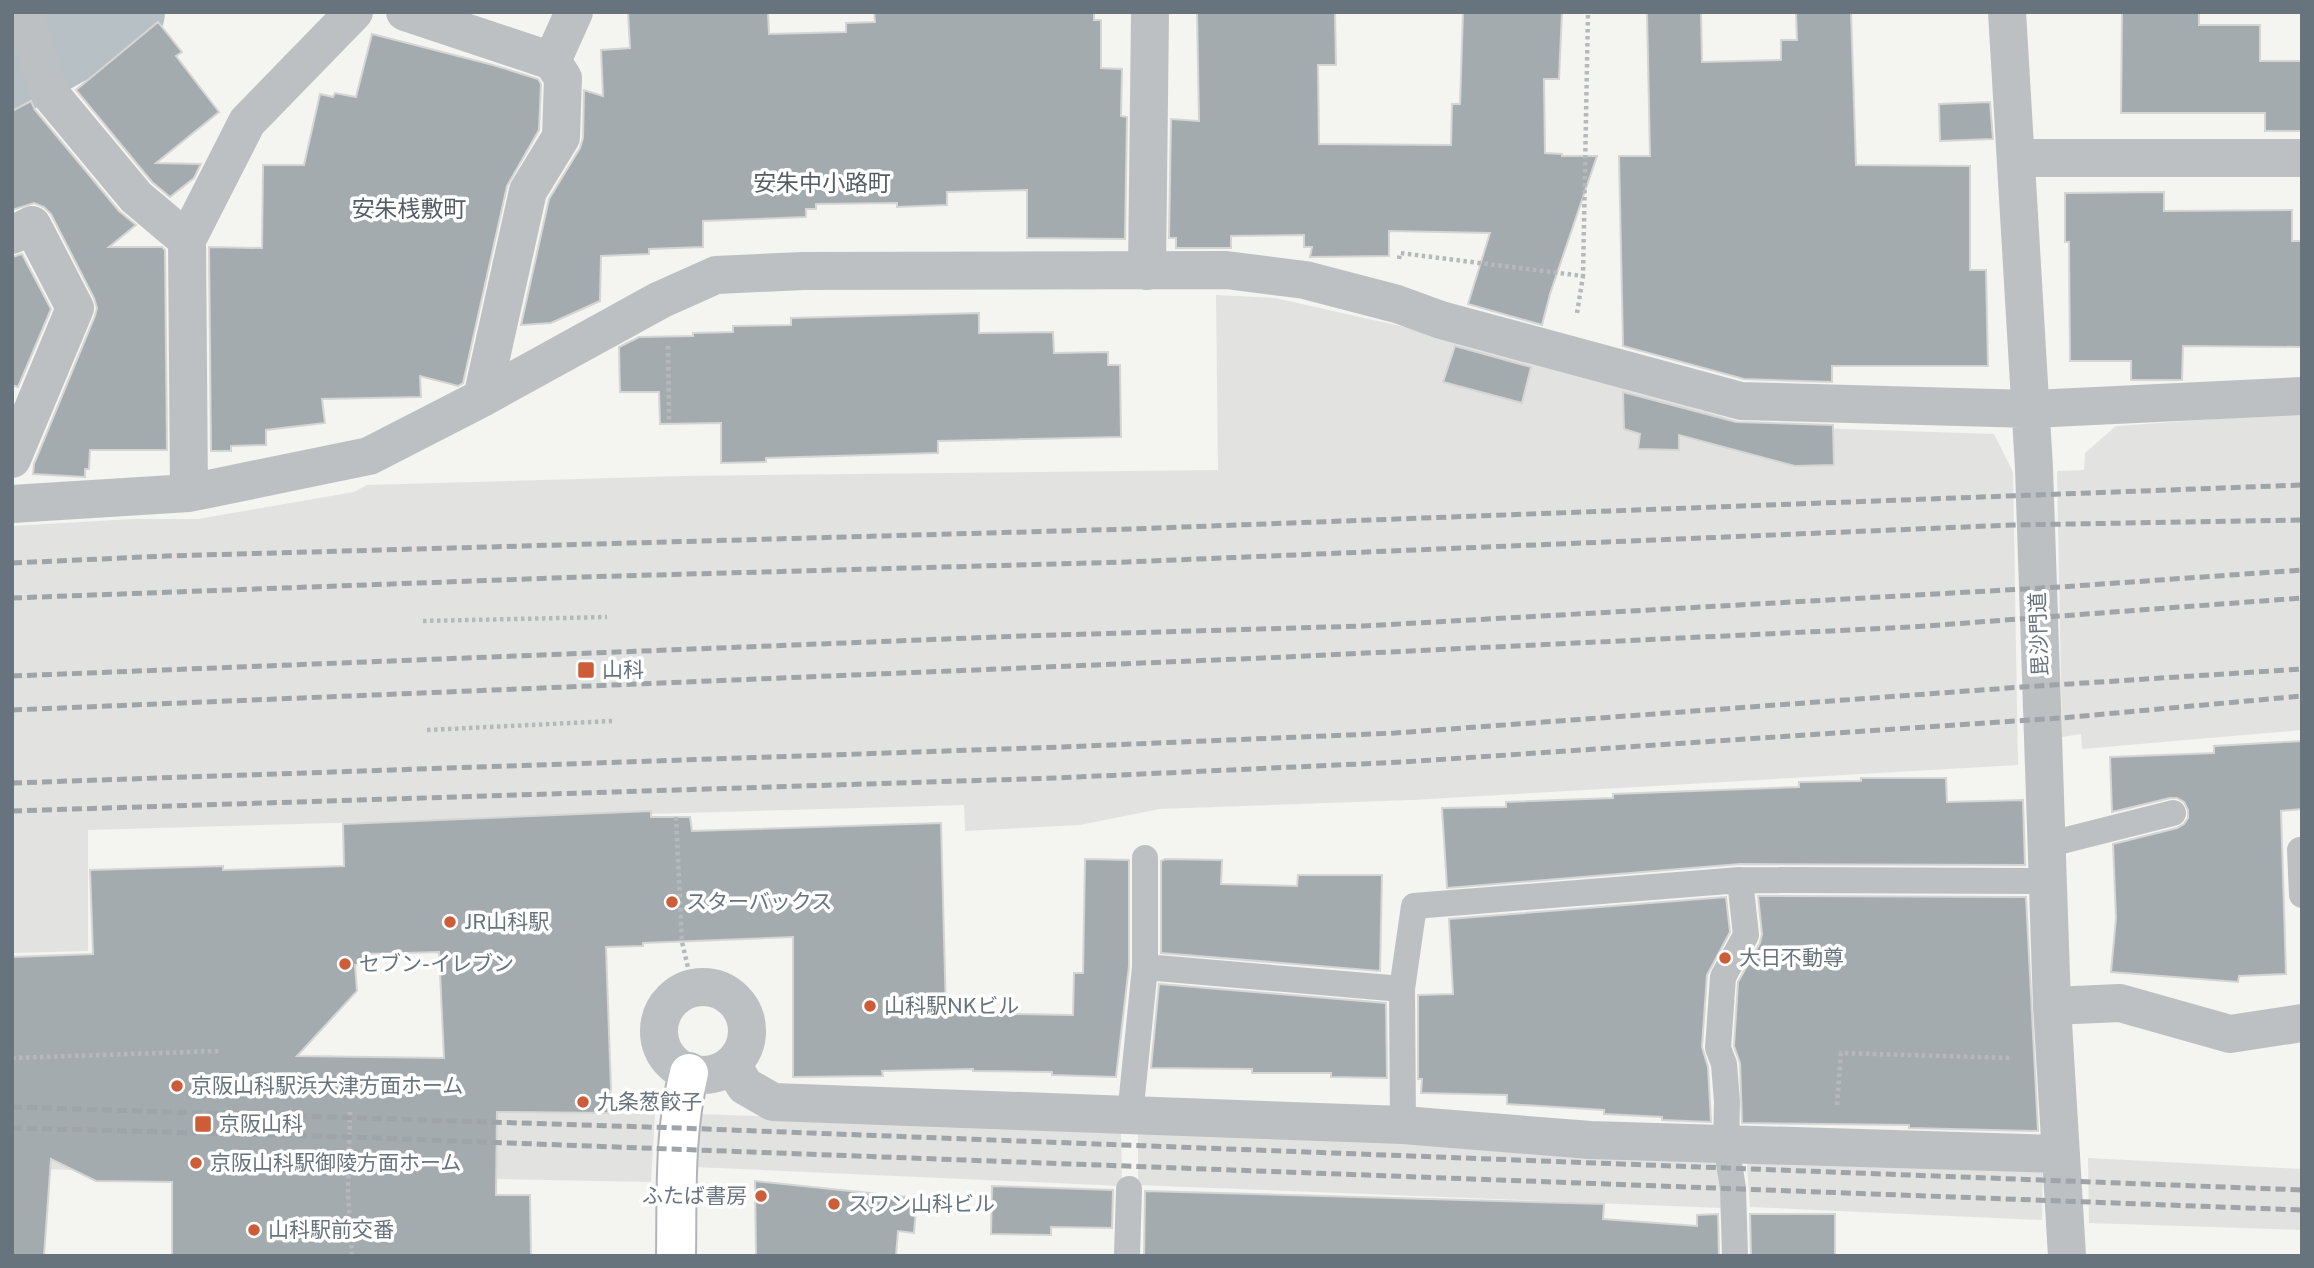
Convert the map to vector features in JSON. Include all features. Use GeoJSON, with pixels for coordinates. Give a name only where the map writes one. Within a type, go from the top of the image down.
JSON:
{"type":"FeatureCollection","features":[{"type":"Feature","properties":{"kind":"main road"},"geometry":{"type":"LineString","coordinates":[[676,1256],[679,1128],[681,1104],[689,1073]]}},
{"type":"Feature","properties":{"kind":"street"},"geometry":{"type":"LineString","coordinates":[[189,493],[187,240],[247,122],[354,12]]}},
{"type":"Feature","properties":{"kind":"street"},"geometry":{"type":"LineString","coordinates":[[405,12],[552,61],[563,78],[561,137],[528,191],[482,398]]}},
{"type":"Feature","properties":{"kind":"street"},"geometry":{"type":"LineString","coordinates":[[552,61],[574,12]]}},
{"type":"Feature","properties":{"kind":"street"},"geometry":{"type":"LineString","coordinates":[[1147,271],[1150,12]]}},
{"type":"Feature","properties":{"kind":"street","name":"毘沙門道"},"geometry":{"type":"LineString","coordinates":[[2007,12],[2031,409],[2054,1059],[2067,1256]]}},
{"type":"Feature","properties":{"kind":"street"},"geometry":{"type":"LineString","coordinates":[[28,21],[52,96],[136,197],[187,240]]}},
{"type":"Feature","properties":{"kind":"street"},"geometry":{"type":"LineString","coordinates":[[2016,158],[2302,158]]}},
{"type":"Feature","properties":{"kind":"street"},"geometry":{"type":"LineString","coordinates":[[12,235],[32,225],[75,308],[12,459]]}},
{"type":"Feature","properties":{"kind":"street"},"geometry":{"type":"LineString","coordinates":[[12,504],[189,493],[369,456],[482,398],[660,300],[716,275],[803,271],[1226,270],[1292,278],[1397,304],[1441,320],[1741,401],[2031,409],[2302,396]]}},
{"type":"Feature","properties":{"kind":"street"},"geometry":{"type":"LineString","coordinates":[[708,988],[722,992],[742,1011],[747,1025],[741,1054],[732,1065],[719,1073],[689,1073],[677,1067],[666,1056],[660,1044],[662,1015],[669,1003],[680,994],[694,989],[708,988]]}},
{"type":"Feature","properties":{"kind":"street"},"geometry":{"type":"LineString","coordinates":[[2052,1006],[2120,1003],[2230,1034],[2302,1023]]}},
{"type":"Feature","properties":{"kind":"street"},"geometry":{"type":"LineString","coordinates":[[732,1065],[745,1086],[773,1102],[1403,1125],[1590,1140],[2061,1154]]}},
{"type":"Feature","properties":{"kind":"lane"},"geometry":{"type":"LineString","coordinates":[[1403,1125],[1402,989],[1414,906],[1740,880],[2046,863],[2173,813]]}},
{"type":"Feature","properties":{"kind":"lane"},"geometry":{"type":"LineString","coordinates":[[2300,850],[2302,895]]}},
{"type":"Feature","properties":{"kind":"lane"},"geometry":{"type":"LineString","coordinates":[[1130,1116],[1145,967],[1145,858]]}},
{"type":"Feature","properties":{"kind":"lane"},"geometry":{"type":"LineString","coordinates":[[1735,1256],[1733,1188],[1726,1145],[1724,1064],[1717,1048],[1723,977],[1746,935],[1740,880]]}},
{"type":"Feature","properties":{"kind":"lane"},"geometry":{"type":"LineString","coordinates":[[1145,967],[1402,989]]}},
{"type":"Feature","properties":{"kind":"lane"},"geometry":{"type":"LineString","coordinates":[[1127,1256],[1129,1189]]}},
{"type":"Feature","properties":{"kind":"path"},"geometry":{"type":"LineString","coordinates":[[1397,304],[1400,253],[1583,276],[1588,12]]}},
{"type":"Feature","properties":{"kind":"path"},"geometry":{"type":"LineString","coordinates":[[667,342],[669,421]]}},
{"type":"Feature","properties":{"kind":"path"},"geometry":{"type":"LineString","coordinates":[[424,621],[607,617]]}},
{"type":"Feature","properties":{"kind":"path"},"geometry":{"type":"LineString","coordinates":[[427,730],[612,721]]}},
{"type":"Feature","properties":{"kind":"path"},"geometry":{"type":"LineString","coordinates":[[676,817],[682,942],[694,989]]}},
{"type":"Feature","properties":{"kind":"path"},"geometry":{"type":"LineString","coordinates":[[12,1058],[219,1051]]}},
{"type":"Feature","properties":{"kind":"path"},"geometry":{"type":"LineString","coordinates":[[1833,1147],[1841,1053],[2054,1059]]}},
{"type":"Feature","properties":{"kind":"path"},"geometry":{"type":"LineString","coordinates":[[350,1112],[348,1194],[352,1256]]}},
{"type":"Feature","properties":{"kind":"shaded area"},"geometry":{"type":"Polygon","coordinates":[[[1216,295],[1275,298],[1485,345],[1755,426],[1994,434],[2013,472],[2018,765],[1412,800],[1160,809],[1080,825],[965,831],[964,805],[88,830],[88,951],[12,953],[12,526],[132,519],[198,519],[354,492],[367,485],[681,476],[1218,470],[1216,295]]]}},
{"type":"Feature","properties":{"kind":"shaded area"},"geometry":{"type":"Polygon","coordinates":[[[2302,413],[2302,730],[2082,749],[2081,734],[2062,737],[2057,471],[2084,470],[2085,453],[2116,426],[2302,413]]]}},
{"type":"Feature","properties":{"kind":"shaded area"},"geometry":{"type":"Polygon","coordinates":[[[326,1055],[344,1057],[341,1093],[385,1107],[655,1114],[651,1182],[496,1179],[202,1183],[96,1181],[73,1170],[12,1168],[326,1068],[326,1055]]]}},
{"type":"Feature","properties":{"kind":"shaded area"},"geometry":{"type":"Polygon","coordinates":[[[698,1114],[1121,1128],[1122,1186],[694,1167],[698,1114]]]}},
{"type":"Feature","properties":{"kind":"shaded area"},"geometry":{"type":"Polygon","coordinates":[[[1138,1130],[1717,1152],[1722,1208],[1138,1185],[1138,1130]]]}},
{"type":"Feature","properties":{"kind":"shaded area"},"geometry":{"type":"Polygon","coordinates":[[[1746,1153],[2043,1162],[2042,1220],[1750,1207],[1746,1153]]]}},
{"type":"Feature","properties":{"kind":"shaded area"},"geometry":{"type":"Polygon","coordinates":[[[2088,1158],[2302,1169],[2302,1230],[2089,1223],[2088,1158]]]}},
{"type":"Feature","properties":{"kind":"building"},"geometry":{"type":"Polygon","coordinates":[[[628,12],[768,12],[769,34],[846,32],[846,23],[875,22],[874,12],[1094,12],[1094,20],[1101,20],[1101,68],[1122,69],[1121,116],[1127,117],[1125,239],[1027,238],[1027,190],[947,192],[947,205],[897,207],[897,203],[816,204],[816,209],[806,209],[806,217],[703,221],[703,247],[649,249],[649,254],[601,256],[600,301],[551,323],[521,325],[549,199],[580,148],[583,138],[584,90],[603,96],[601,50],[630,48],[628,12]]]}},
{"type":"Feature","properties":{"kind":"building"},"geometry":{"type":"Polygon","coordinates":[[[1197,12],[1335,12],[1336,65],[1318,65],[1319,144],[1451,145],[1452,104],[1460,104],[1463,12],[1562,12],[1559,79],[1544,79],[1545,153],[1597,156],[1542,325],[1468,304],[1490,233],[1389,231],[1389,256],[1310,257],[1312,247],[1304,247],[1304,235],[1231,236],[1231,248],[1176,248],[1176,238],[1169,238],[1171,119],[1199,121],[1197,12]]]}},
{"type":"Feature","properties":{"kind":"building"},"geometry":{"type":"Polygon","coordinates":[[[1647,12],[1701,12],[1702,62],[1781,60],[1781,40],[1797,40],[1796,12],[1851,12],[1856,165],[1970,166],[1970,270],[1986,270],[1988,366],[1832,366],[1832,382],[1744,379],[1623,346],[1619,156],[1650,156],[1647,12]]]}},
{"type":"Feature","properties":{"kind":"building"},"geometry":{"type":"Polygon","coordinates":[[[2122,12],[2199,12],[2199,25],[2260,25],[2260,61],[2302,61],[2302,131],[2265,131],[2265,113],[2121,113],[2122,12]]]}},
{"type":"Feature","properties":{"kind":"building"},"geometry":{"type":"Polygon","coordinates":[[[158,22],[182,52],[176,56],[219,112],[156,163],[201,164],[194,178],[170,197],[152,182],[76,90],[158,22]]]}},
{"type":"Feature","properties":{"kind":"building"},"geometry":{"type":"Polygon","coordinates":[[[372,34],[493,65],[538,79],[541,84],[539,130],[507,186],[463,383],[458,386],[420,376],[421,397],[322,399],[325,423],[266,430],[266,445],[231,446],[231,451],[211,451],[209,247],[262,248],[263,165],[304,165],[320,94],[333,97],[335,93],[356,97],[372,34]]]}},
{"type":"Feature","properties":{"kind":"building"},"geometry":{"type":"Polygon","coordinates":[[[31,101],[35,110],[119,211],[136,225],[109,247],[162,247],[165,250],[167,450],[90,450],[89,469],[85,469],[85,477],[33,474],[34,464],[97,308],[51,214],[34,203],[12,210],[12,111],[31,101]]]}},
{"type":"Feature","properties":{"kind":"building"},"geometry":{"type":"Polygon","coordinates":[[[1990,102],[1993,139],[1940,141],[1939,104],[1990,102]]]}},
{"type":"Feature","properties":{"kind":"building"},"geometry":{"type":"Polygon","coordinates":[[[2164,192],[2164,211],[2292,210],[2292,241],[2302,241],[2302,347],[2183,346],[2182,380],[2131,380],[2131,361],[2070,361],[2069,242],[2065,242],[2065,193],[2164,192]]]}},
{"type":"Feature","properties":{"kind":"building"},"geometry":{"type":"Polygon","coordinates":[[[22,254],[51,309],[18,387],[12,385],[12,257],[22,254]]]}},
{"type":"Feature","properties":{"kind":"building"},"geometry":{"type":"Polygon","coordinates":[[[979,313],[979,333],[1053,332],[1054,353],[1108,352],[1108,365],[1120,365],[1121,437],[938,441],[938,453],[766,458],[766,462],[721,463],[721,423],[660,424],[659,392],[620,392],[619,347],[639,337],[733,332],[733,326],[791,325],[791,318],[979,313]]]}},
{"type":"Feature","properties":{"kind":"building"},"geometry":{"type":"Polygon","coordinates":[[[1455,346],[1531,367],[1522,403],[1443,382],[1455,346]]]}},
{"type":"Feature","properties":{"kind":"building"},"geometry":{"type":"Polygon","coordinates":[[[1623,392],[1736,422],[1833,425],[1834,465],[1795,466],[1679,435],[1679,450],[1638,449],[1640,434],[1624,429],[1623,392]]]}},
{"type":"Feature","properties":{"kind":"building"},"geometry":{"type":"Polygon","coordinates":[[[2302,741],[2302,809],[2281,811],[2286,974],[2239,976],[2238,982],[2111,972],[2116,918],[2113,844],[2177,828],[2188,818],[2188,810],[2184,802],[2170,798],[2112,812],[2110,757],[2214,753],[2214,746],[2302,741]]]}},
{"type":"Feature","properties":{"kind":"building"},"geometry":{"type":"Polygon","coordinates":[[[1861,778],[1946,778],[1947,802],[2023,800],[2025,865],[1740,864],[1447,888],[1442,808],[1506,807],[1506,802],[1613,798],[1613,794],[1799,787],[1799,782],[1861,781],[1861,778]]]}},
{"type":"Feature","properties":{"kind":"building"},"geometry":{"type":"Polygon","coordinates":[[[651,811],[651,817],[690,817],[692,831],[941,823],[946,1013],[1073,1015],[1074,973],[1083,973],[1085,859],[1129,860],[1129,966],[1116,1077],[973,1069],[882,1071],[883,1076],[793,1077],[793,937],[606,947],[611,1089],[608,1113],[497,1112],[496,1195],[530,1195],[531,1256],[172,1256],[172,1182],[96,1181],[51,1159],[44,1256],[12,1256],[12,957],[93,954],[90,870],[344,866],[343,824],[651,811]],[[439,952],[366,954],[365,964],[355,965],[357,991],[297,1056],[444,1058],[439,952]]]}},
{"type":"Feature","properties":{"kind":"building"},"geometry":{"type":"Polygon","coordinates":[[[1222,860],[1221,884],[1297,886],[1298,875],[1382,875],[1380,971],[1161,953],[1161,861],[1222,860]]]}},
{"type":"Feature","properties":{"kind":"building"},"geometry":{"type":"Polygon","coordinates":[[[1758,896],[2026,897],[2038,1131],[1909,1128],[1909,1125],[1742,1123],[1740,1063],[1734,1046],[1738,982],[1760,943],[1762,934],[1758,896]]]}},
{"type":"Feature","properties":{"kind":"building"},"geometry":{"type":"Polygon","coordinates":[[[1726,897],[1730,932],[1707,975],[1702,1047],[1708,1067],[1711,1122],[1604,1114],[1604,1110],[1507,1104],[1507,1095],[1421,1093],[1422,1079],[1418,1079],[1418,995],[1453,994],[1449,919],[1726,897]]]}},
{"type":"Feature","properties":{"kind":"building"},"geometry":{"type":"Polygon","coordinates":[[[1159,984],[1386,1003],[1387,1078],[1331,1077],[1331,1073],[1252,1073],[1252,1069],[1151,1068],[1159,984]]]}},
{"type":"Feature","properties":{"kind":"building"},"geometry":{"type":"Polygon","coordinates":[[[755,1181],[917,1198],[914,1233],[898,1231],[896,1256],[756,1256],[755,1181]]]}},
{"type":"Feature","properties":{"kind":"building"},"geometry":{"type":"Polygon","coordinates":[[[992,1186],[1113,1190],[1112,1228],[1051,1227],[1051,1235],[991,1234],[992,1186]]]}},
{"type":"Feature","properties":{"kind":"building"},"geometry":{"type":"Polygon","coordinates":[[[1145,1191],[1604,1204],[1603,1219],[1697,1226],[1697,1215],[1718,1214],[1719,1256],[1144,1256],[1145,1191]]]}},
{"type":"Feature","properties":{"kind":"building"},"geometry":{"type":"Polygon","coordinates":[[[1750,1214],[1835,1214],[1835,1256],[1751,1256],[1750,1214]]]}},
{"type":"Feature","properties":{"kind":"waterway"},"geometry":{"type":"LineString","coordinates":[[12,73],[123,12]]}},
{"type":"Feature","properties":{"kind":"railway"},"geometry":{"type":"LineString","coordinates":[[12,563],[166,556],[1130,529],[2302,485]]}},
{"type":"Feature","properties":{"kind":"railway"},"geometry":{"type":"LineString","coordinates":[[12,598],[581,577],[1127,562],[2012,525],[2302,520]]}},
{"type":"Feature","properties":{"kind":"railway"},"geometry":{"type":"LineString","coordinates":[[12,676],[1021,636],[1363,626],[2060,587],[2302,570]]}},
{"type":"Feature","properties":{"kind":"railway"},"geometry":{"type":"LineString","coordinates":[[12,710],[1263,658],[1912,627],[2302,598]]}},
{"type":"Feature","properties":{"kind":"railway"},"geometry":{"type":"LineString","coordinates":[[12,783],[1395,733],[2302,669]]}},
{"type":"Feature","properties":{"kind":"railway"},"geometry":{"type":"LineString","coordinates":[[12,811],[1055,778],[1403,762],[2061,718],[2302,696]]}},
{"type":"Feature","properties":{"kind":"railway"},"geometry":{"type":"LineString","coordinates":[[12,1107],[679,1128],[2302,1190]]}},
{"type":"Feature","properties":{"kind":"railway"},"geometry":{"type":"LineString","coordinates":[[12,1128],[349,1137],[2302,1210]]}},
{"type":"Feature","properties":{"kind":"place","name":"山科"},"geometry":{"type":"Point","coordinates":[586,670]}},
{"type":"Feature","properties":{"kind":"place","name":"スターバックス"},"geometry":{"type":"Point","coordinates":[672,902]}},
{"type":"Feature","properties":{"kind":"place","name":"JR山科駅"},"geometry":{"type":"Point","coordinates":[450,922]}},
{"type":"Feature","properties":{"kind":"place","name":"大日不動尊"},"geometry":{"type":"Point","coordinates":[1725,958]}},
{"type":"Feature","properties":{"kind":"place","name":"セブン-イレブン"},"geometry":{"type":"Point","coordinates":[345,964]}},
{"type":"Feature","properties":{"kind":"place","name":"山科駅NKビル"},"geometry":{"type":"Point","coordinates":[870,1006]}},
{"type":"Feature","properties":{"kind":"place","name":"京阪山科駅浜大津方面ホーム"},"geometry":{"type":"Point","coordinates":[177,1086]}},
{"type":"Feature","properties":{"kind":"place","name":"九条葱餃子"},"geometry":{"type":"Point","coordinates":[583,1102]}},
{"type":"Feature","properties":{"kind":"place","name":"京阪山科"},"geometry":{"type":"Point","coordinates":[203,1124]}},
{"type":"Feature","properties":{"kind":"place","name":"京阪山科駅御陵方面ホーム"},"geometry":{"type":"Point","coordinates":[196,1163]}},
{"type":"Feature","properties":{"kind":"place","name":"ふたば書房"},"geometry":{"type":"Point","coordinates":[761,1196]}},
{"type":"Feature","properties":{"kind":"place","name":"スワン山科ビル"},"geometry":{"type":"Point","coordinates":[834,1204]}},
{"type":"Feature","properties":{"kind":"place","name":"山科駅前交番"},"geometry":{"type":"Point","coordinates":[254,1230]}},
{"type":"Feature","properties":{"kind":"district","name":"安朱中小路町"},"geometry":{"type":"Point","coordinates":[822,183]}},
{"type":"Feature","properties":{"kind":"district","name":"安朱桟敷町"},"geometry":{"type":"Point","coordinates":[409,209]}}]}
